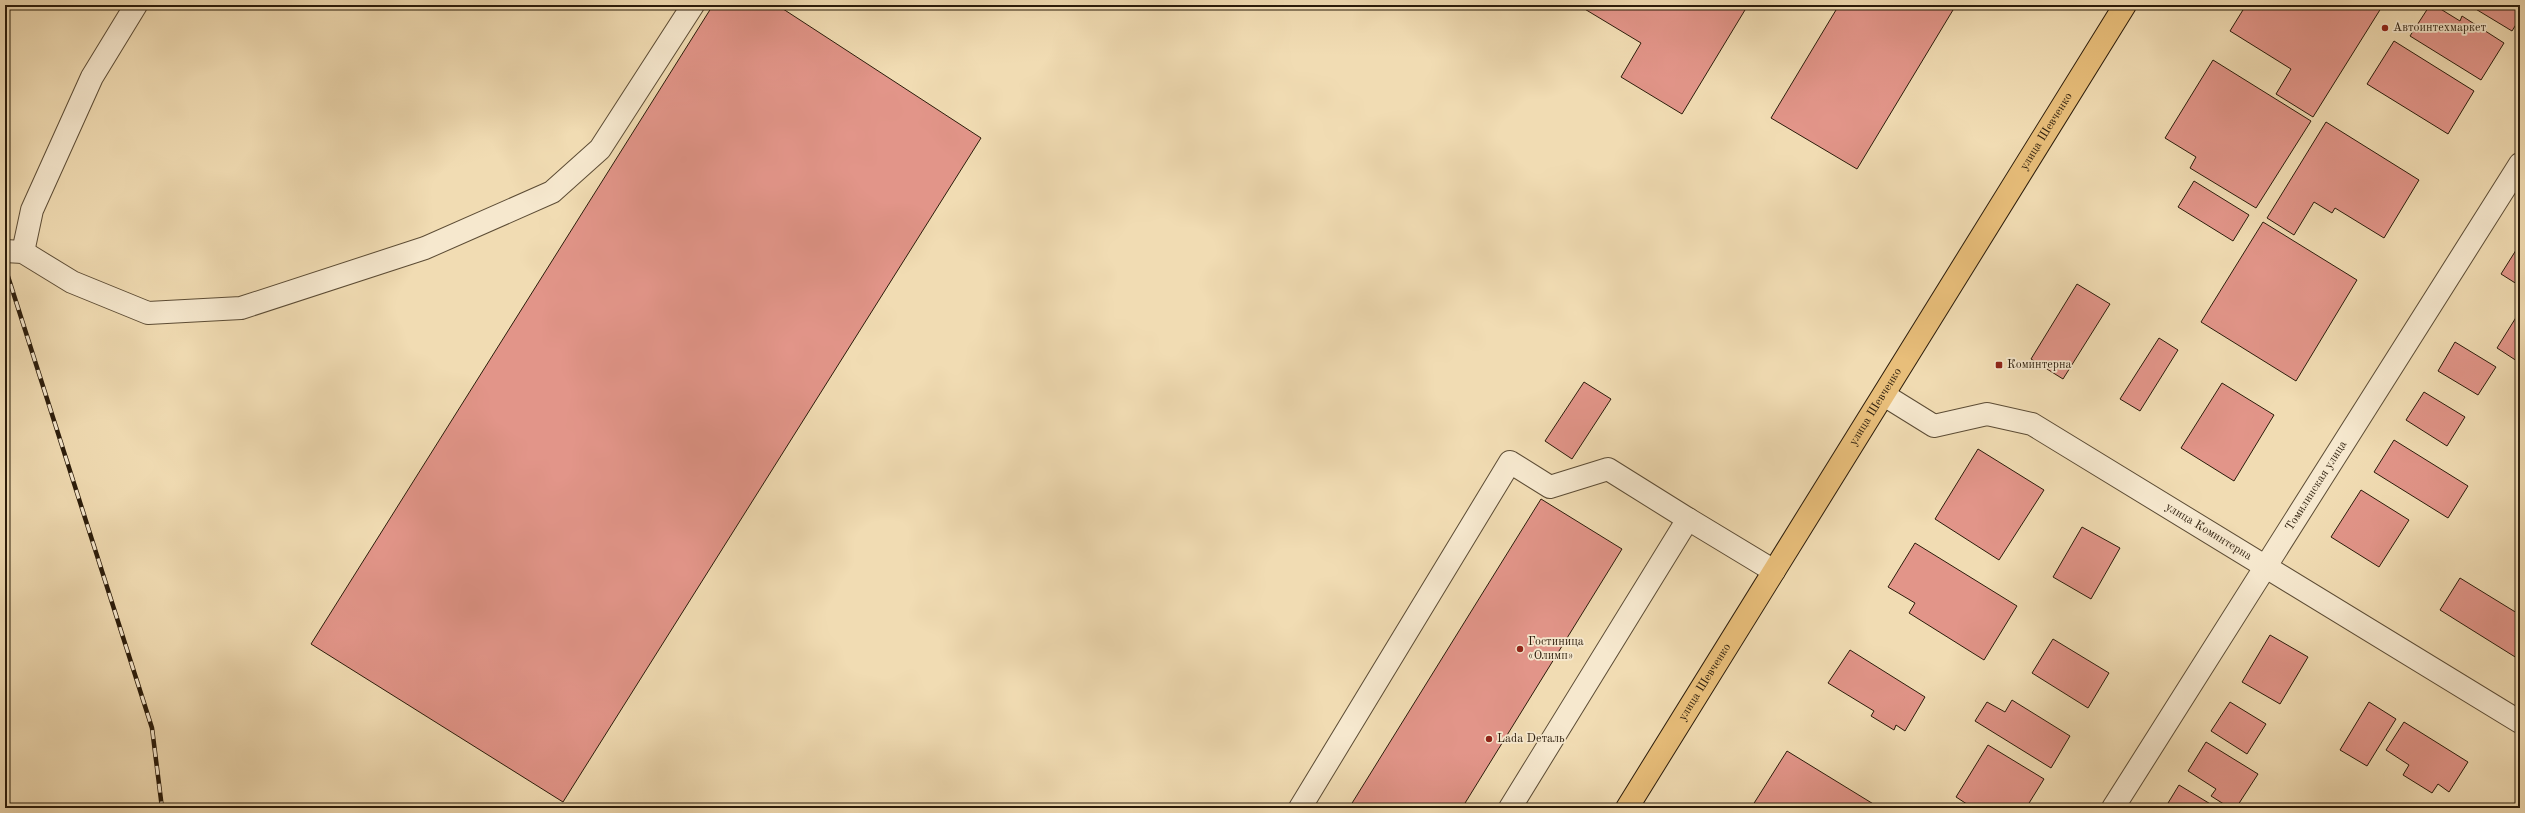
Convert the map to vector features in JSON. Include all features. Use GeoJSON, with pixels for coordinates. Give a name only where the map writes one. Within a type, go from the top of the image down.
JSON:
{"type":"FeatureCollection","features":[{"type":"Feature","properties":{"kind":"main road","name":"улица Шевченко"},"geometry":{"type":"LineString","coordinates":[[1627,808],[2125,5]]}},
{"type":"Feature","properties":{"kind":"street"},"geometry":{"type":"LineString","coordinates":[[136,5],[92,77],[14,251],[72,282],[148,313],[241,308],[425,248],[552,192],[600,149],[650,74],[693,5]]}},
{"type":"Feature","properties":{"kind":"street","name":"Томилинская улица"},"geometry":{"type":"LineString","coordinates":[[2113,808],[2520,164]]}},
{"type":"Feature","properties":{"kind":"street","name":"улица Коминтерна"},"geometry":{"type":"LineString","coordinates":[[1884,395],[1934,426],[1987,414],[2032,424],[2520,722]]}},
{"type":"Feature","properties":{"kind":"street"},"geometry":{"type":"LineString","coordinates":[[1300,808],[1510,462],[1550,487],[1608,469],[1774,571]]}},
{"type":"Feature","properties":{"kind":"street"},"geometry":{"type":"LineString","coordinates":[[1510,808],[1688,519]]}},
{"type":"Feature","properties":{"kind":"building"},"geometry":{"type":"Polygon","coordinates":[[[713,5],[777,5],[981,138],[563,802],[311,644],[713,5]]]}},
{"type":"Feature","properties":{"kind":"building"},"geometry":{"type":"Polygon","coordinates":[[[1578,5],[1748,5],[1682,114],[1621,77],[1641,43],[1578,5]]]}},
{"type":"Feature","properties":{"kind":"building"},"geometry":{"type":"Polygon","coordinates":[[[1839,5],[1956,5],[1857,169],[1771,118],[1839,5]]]}},
{"type":"Feature","properties":{"kind":"building"},"geometry":{"type":"Polygon","coordinates":[[[2246,5],[2383,5],[2313,117],[2276,94],[2291,69],[2230,31],[2246,5]]]}},
{"type":"Feature","properties":{"kind":"building"},"geometry":{"type":"Polygon","coordinates":[[[2430,5],[2434,5],[2460,21],[2462,16],[2504,43],[2481,80],[2410,36],[2430,5]]]}},
{"type":"Feature","properties":{"kind":"building"},"geometry":{"type":"Polygon","coordinates":[[[2469,5],[2520,5],[2520,18],[2512,31],[2469,5]]]}},
{"type":"Feature","properties":{"kind":"building"},"geometry":{"type":"Polygon","coordinates":[[[2394,41],[2474,91],[2448,134],[2367,84],[2394,41]]]}},
{"type":"Feature","properties":{"kind":"building"},"geometry":{"type":"Polygon","coordinates":[[[2213,60],[2311,121],[2256,208],[2190,168],[2196,157],[2165,138],[2213,60]]]}},
{"type":"Feature","properties":{"kind":"building"},"geometry":{"type":"Polygon","coordinates":[[[2326,122],[2419,180],[2384,238],[2335,208],[2332,213],[2314,202],[2294,235],[2267,218],[2326,122]]]}},
{"type":"Feature","properties":{"kind":"building"},"geometry":{"type":"Polygon","coordinates":[[[2194,181],[2249,215],[2233,241],[2178,207],[2194,181]]]}},
{"type":"Feature","properties":{"kind":"building"},"geometry":{"type":"Polygon","coordinates":[[[2263,222],[2357,280],[2296,381],[2201,322],[2263,222]]]}},
{"type":"Feature","properties":{"kind":"building"},"geometry":{"type":"Polygon","coordinates":[[[2518,247],[2520,248],[2520,286],[2501,274],[2518,247]]]}},
{"type":"Feature","properties":{"kind":"building"},"geometry":{"type":"Polygon","coordinates":[[[2077,284],[2110,304],[2063,379],[2031,359],[2077,284]]]}},
{"type":"Feature","properties":{"kind":"building"},"geometry":{"type":"Polygon","coordinates":[[[2520,311],[2520,363],[2497,348],[2520,311]]]}},
{"type":"Feature","properties":{"kind":"building"},"geometry":{"type":"Polygon","coordinates":[[[2159,338],[2178,350],[2140,411],[2120,399],[2159,338]]]}},
{"type":"Feature","properties":{"kind":"building"},"geometry":{"type":"Polygon","coordinates":[[[2455,342],[2496,367],[2478,395],[2438,371],[2455,342]]]}},
{"type":"Feature","properties":{"kind":"building"},"geometry":{"type":"Polygon","coordinates":[[[1584,382],[1611,399],[1572,459],[1545,441],[1584,382]]]}},
{"type":"Feature","properties":{"kind":"building"},"geometry":{"type":"Polygon","coordinates":[[[2222,383],[2274,415],[2234,481],[2181,448],[2222,383]]]}},
{"type":"Feature","properties":{"kind":"building"},"geometry":{"type":"Polygon","coordinates":[[[2424,392],[2465,417],[2447,446],[2406,420],[2424,392]]]}},
{"type":"Feature","properties":{"kind":"building"},"geometry":{"type":"Polygon","coordinates":[[[2394,440],[2468,486],[2448,518],[2374,472],[2394,440]]]}},
{"type":"Feature","properties":{"kind":"building"},"geometry":{"type":"Polygon","coordinates":[[[1978,449],[2044,490],[1999,560],[1935,519],[1978,449]]]}},
{"type":"Feature","properties":{"kind":"building"},"geometry":{"type":"Polygon","coordinates":[[[2361,490],[2409,520],[2379,567],[2331,537],[2361,490]]]}},
{"type":"Feature","properties":{"kind":"building"},"geometry":{"type":"Polygon","coordinates":[[[1541,499],[1622,549],[1462,808],[1349,808],[1541,499]]]}},
{"type":"Feature","properties":{"kind":"building"},"geometry":{"type":"Polygon","coordinates":[[[2082,527],[2120,548],[2091,599],[2053,577],[2082,527]]]}},
{"type":"Feature","properties":{"kind":"building"},"geometry":{"type":"Polygon","coordinates":[[[1915,543],[2017,606],[1984,660],[1909,613],[1915,603],[1888,587],[1915,543]]]}},
{"type":"Feature","properties":{"kind":"building"},"geometry":{"type":"Polygon","coordinates":[[[2460,578],[2517,613],[2520,609],[2520,660],[2440,610],[2460,578]]]}},
{"type":"Feature","properties":{"kind":"building"},"geometry":{"type":"Polygon","coordinates":[[[2270,635],[2308,657],[2280,704],[2242,682],[2270,635]]]}},
{"type":"Feature","properties":{"kind":"building"},"geometry":{"type":"Polygon","coordinates":[[[2053,639],[2109,673],[2088,708],[2032,673],[2053,639]]]}},
{"type":"Feature","properties":{"kind":"building"},"geometry":{"type":"Polygon","coordinates":[[[1850,650],[1925,697],[1905,731],[1896,725],[1894,730],[1871,716],[1874,711],[1828,683],[1850,650]]]}},
{"type":"Feature","properties":{"kind":"building"},"geometry":{"type":"Polygon","coordinates":[[[2012,700],[2070,736],[2051,768],[1975,721],[1987,702],[2005,712],[2012,700]]]}},
{"type":"Feature","properties":{"kind":"building"},"geometry":{"type":"Polygon","coordinates":[[[2230,702],[2266,724],[2247,754],[2211,731],[2230,702]]]}},
{"type":"Feature","properties":{"kind":"building"},"geometry":{"type":"Polygon","coordinates":[[[2369,702],[2396,719],[2367,766],[2340,750],[2369,702]]]}},
{"type":"Feature","properties":{"kind":"building"},"geometry":{"type":"Polygon","coordinates":[[[2404,722],[2468,762],[2449,792],[2438,784],[2432,793],[2403,775],[2409,765],[2386,750],[2404,722]]]}},
{"type":"Feature","properties":{"kind":"building"},"geometry":{"type":"Polygon","coordinates":[[[2206,742],[2258,774],[2236,808],[2230,808],[2211,796],[2216,789],[2188,771],[2206,742]]]}},
{"type":"Feature","properties":{"kind":"building"},"geometry":{"type":"Polygon","coordinates":[[[1988,745],[2044,779],[2026,808],[1973,808],[1956,797],[1988,745]]]}},
{"type":"Feature","properties":{"kind":"building"},"geometry":{"type":"Polygon","coordinates":[[[1787,751],[1875,805],[1873,808],[1751,808],[1787,751]]]}},
{"type":"Feature","properties":{"kind":"building"},"geometry":{"type":"Polygon","coordinates":[[[2179,785],[2217,808],[2165,808],[2179,785]]]}},
{"type":"Feature","properties":{"kind":"railway"},"geometry":{"type":"LineString","coordinates":[[5,267],[152,728],[162,808]]}},
{"type":"Feature","properties":{"kind":"place","name":"Автоинтехмаркет"},"geometry":{"type":"Point","coordinates":[2385,28]}},
{"type":"Feature","properties":{"kind":"place","name":"Коминтерна"},"geometry":{"type":"Point","coordinates":[1999,365]}},
{"type":"Feature","properties":{"kind":"place","name":"Гостиница «Олимп»"},"geometry":{"type":"Point","coordinates":[1520,649]}},
{"type":"Feature","properties":{"kind":"place","name":"Lada Dеталь"},"geometry":{"type":"Point","coordinates":[1489,739]}}]}
